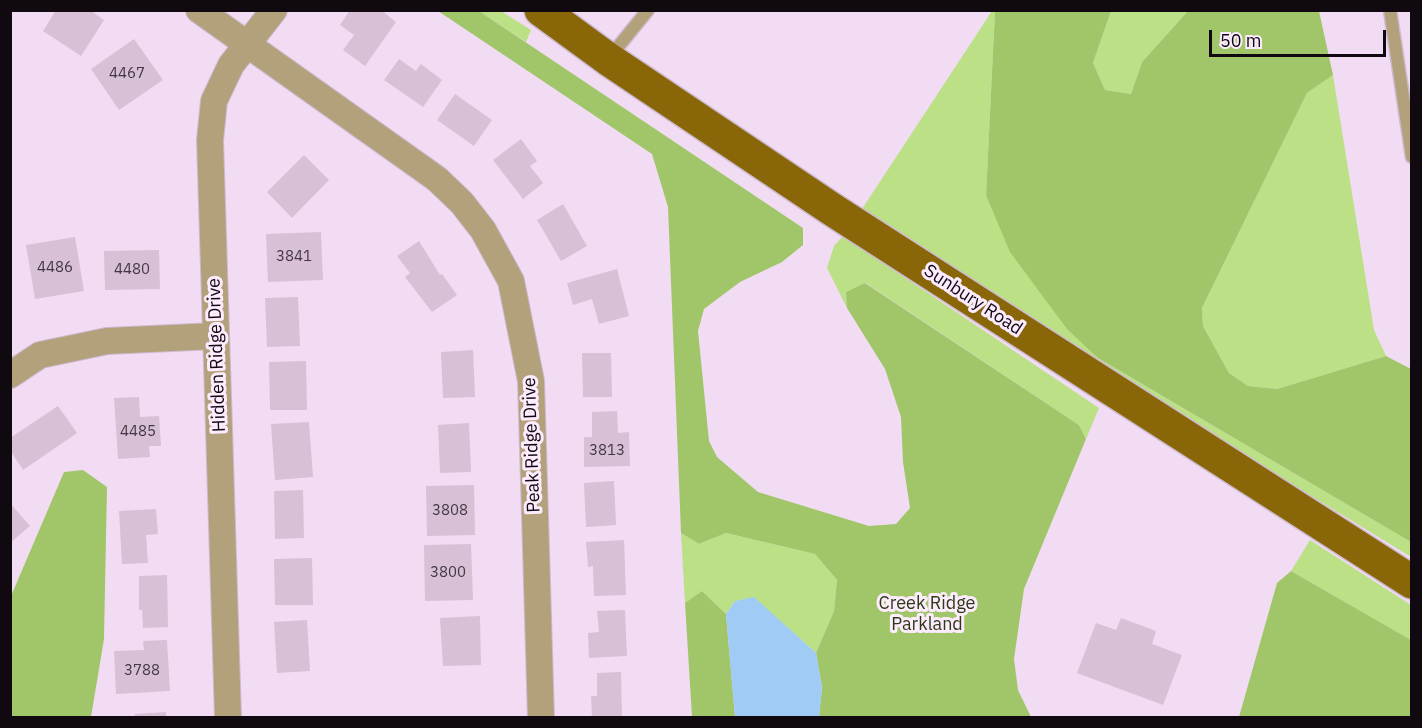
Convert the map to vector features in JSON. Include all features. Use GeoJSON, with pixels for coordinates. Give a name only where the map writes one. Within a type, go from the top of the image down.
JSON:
{"type":"FeatureCollection","features":[{"type":"Feature","properties":{"kind":"main road","name":"Sunbury Road"},"geometry":{"type":"LineString","coordinates":[[541,10],[608,59],[833,210],[1412,582]]}},
{"type":"Feature","properties":{"kind":"street","name":"Peak Ridge Drive"},"geometry":{"type":"LineString","coordinates":[[199,10],[437,179],[462,203],[483,230],[511,281],[531,381],[541,717]]}},
{"type":"Feature","properties":{"kind":"street","name":"Hidden Ridge Drive"},"geometry":{"type":"LineString","coordinates":[[228,717],[210,140],[214,101],[231,65],[274,10]]}},
{"type":"Feature","properties":{"kind":"street"},"geometry":{"type":"LineString","coordinates":[[10,375],[40,355],[107,341],[216,336]]}},
{"type":"Feature","properties":{"kind":"lane"},"geometry":{"type":"LineString","coordinates":[[608,59],[648,10]]}},
{"type":"Feature","properties":{"kind":"lane"},"geometry":{"type":"LineString","coordinates":[[1390,10],[1412,157]]}},
{"type":"Feature","properties":{"kind":"green space","name":"Creek Ridge Parkland"},"geometry":{"type":"Polygon","coordinates":[[[438,11],[479,11],[803,228],[803,245],[782,262],[740,282],[704,309],[698,331],[709,441],[717,457],[758,492],[869,526],[896,524],[910,508],[903,462],[901,417],[885,369],[847,308],[846,292],[865,283],[1079,425],[1086,439],[1024,589],[1014,659],[1018,690],[1031,717],[819,717],[822,687],[816,653],[834,611],[837,580],[815,554],[726,533],[699,544],[681,533],[668,207],[652,154],[438,11]]]}},
{"type":"Feature","properties":{"kind":"green space"},"geometry":{"type":"Polygon","coordinates":[[[479,11],[501,11],[531,30],[526,42],[479,11]]]}},
{"type":"Feature","properties":{"kind":"green space"},"geometry":{"type":"Polygon","coordinates":[[[992,11],[995,11],[986,195],[1098,358],[1411,542],[1411,557],[1114,375],[862,209],[992,11]]]}},
{"type":"Feature","properties":{"kind":"green space"},"geometry":{"type":"Polygon","coordinates":[[[995,11],[1111,11],[1093,63],[1105,90],[1131,94],[1142,62],[1188,11],[1319,11],[1333,75],[1307,93],[1202,308],[1203,326],[1229,373],[1248,386],[1277,389],[1386,356],[1411,369],[1411,542],[1098,358],[1067,329],[1010,252],[986,195],[995,11]]]}},
{"type":"Feature","properties":{"kind":"green space"},"geometry":{"type":"Polygon","coordinates":[[[1111,11],[1188,11],[1142,62],[1131,94],[1105,90],[1093,63],[1111,11]]]}},
{"type":"Feature","properties":{"kind":"green space"},"geometry":{"type":"Polygon","coordinates":[[[1333,75],[1374,330],[1386,356],[1277,389],[1248,386],[1229,373],[1203,326],[1202,308],[1307,93],[1333,75]]]}},
{"type":"Feature","properties":{"kind":"green space"},"geometry":{"type":"Polygon","coordinates":[[[843,236],[1099,408],[1086,439],[1079,425],[866,283],[846,292],[847,308],[827,268],[834,246],[843,236]]]}},
{"type":"Feature","properties":{"kind":"green space"},"geometry":{"type":"Polygon","coordinates":[[[83,470],[107,487],[104,639],[91,717],[11,717],[11,596],[64,472],[83,470]]]}},
{"type":"Feature","properties":{"kind":"green space"},"geometry":{"type":"Polygon","coordinates":[[[681,533],[699,544],[726,533],[815,554],[837,580],[834,611],[816,653],[754,598],[735,601],[726,614],[702,591],[685,603],[681,533]]]}},
{"type":"Feature","properties":{"kind":"green space"},"geometry":{"type":"Polygon","coordinates":[[[1310,540],[1411,605],[1411,640],[1291,571],[1310,540]]]}},
{"type":"Feature","properties":{"kind":"green space"},"geometry":{"type":"Polygon","coordinates":[[[1291,571],[1411,640],[1411,717],[1239,717],[1277,583],[1291,571]]]}},
{"type":"Feature","properties":{"kind":"green space"},"geometry":{"type":"Polygon","coordinates":[[[702,591],[726,614],[735,717],[692,717],[685,603],[702,591]]]}},
{"type":"Feature","properties":{"kind":"water"},"geometry":{"type":"Polygon","coordinates":[[[754,597],[816,653],[822,687],[819,717],[735,717],[726,614],[735,601],[754,597]]]}},
{"type":"Feature","properties":{"kind":"building"},"geometry":{"type":"Polygon","coordinates":[[[56,10],[90,10],[104,20],[81,56],[43,31],[56,10]]]}},
{"type":"Feature","properties":{"kind":"building"},"geometry":{"type":"Polygon","coordinates":[[[350,10],[381,10],[396,22],[365,66],[343,50],[354,35],[340,25],[350,10]]]}},
{"type":"Feature","properties":{"kind":"building"},"geometry":{"type":"Polygon","coordinates":[[[134,39],[163,80],[119,110],[91,69],[134,39]]]}},
{"type":"Feature","properties":{"kind":"building"},"geometry":{"type":"Polygon","coordinates":[[[399,59],[416,71],[421,64],[442,80],[423,107],[384,80],[399,59]]]}},
{"type":"Feature","properties":{"kind":"building"},"geometry":{"type":"Polygon","coordinates":[[[455,94],[492,120],[474,146],[437,120],[455,94]]]}},
{"type":"Feature","properties":{"kind":"building"},"geometry":{"type":"Polygon","coordinates":[[[521,139],[537,161],[530,166],[543,183],[523,199],[493,160],[521,139]]]}},
{"type":"Feature","properties":{"kind":"building"},"geometry":{"type":"Polygon","coordinates":[[[304,155],[329,180],[292,218],[267,192],[304,155]]]}},
{"type":"Feature","properties":{"kind":"building"},"geometry":{"type":"Polygon","coordinates":[[[563,204],[587,246],[561,261],[537,220],[563,204]]]}},
{"type":"Feature","properties":{"kind":"building"},"geometry":{"type":"Polygon","coordinates":[[[321,232],[323,280],[268,282],[266,234],[321,232]]]}},
{"type":"Feature","properties":{"kind":"building"},"geometry":{"type":"Polygon","coordinates":[[[75,237],[84,291],[35,299],[26,245],[75,237]]]}},
{"type":"Feature","properties":{"kind":"building"},"geometry":{"type":"Polygon","coordinates":[[[419,241],[440,275],[442,274],[457,295],[432,312],[405,277],[410,273],[397,256],[419,241]]]}},
{"type":"Feature","properties":{"kind":"building"},"geometry":{"type":"Polygon","coordinates":[[[159,250],[160,289],[105,290],[104,251],[159,250]]]}},
{"type":"Feature","properties":{"kind":"building"},"geometry":{"type":"Polygon","coordinates":[[[617,269],[629,316],[599,324],[592,299],[573,305],[567,283],[617,269]]]}},
{"type":"Feature","properties":{"kind":"building"},"geometry":{"type":"Polygon","coordinates":[[[298,297],[300,346],[267,347],[265,298],[298,297]]]}},
{"type":"Feature","properties":{"kind":"building"},"geometry":{"type":"Polygon","coordinates":[[[473,350],[475,397],[443,398],[441,352],[473,350]]]}},
{"type":"Feature","properties":{"kind":"building"},"geometry":{"type":"Polygon","coordinates":[[[582,353],[611,353],[612,397],[583,397],[582,353]]]}},
{"type":"Feature","properties":{"kind":"building"},"geometry":{"type":"Polygon","coordinates":[[[306,361],[307,410],[270,410],[269,362],[306,361]]]}},
{"type":"Feature","properties":{"kind":"building"},"geometry":{"type":"Polygon","coordinates":[[[139,397],[140,417],[159,416],[161,446],[149,446],[150,457],[118,459],[114,398],[139,397]]]}},
{"type":"Feature","properties":{"kind":"building"},"geometry":{"type":"Polygon","coordinates":[[[58,406],[77,433],[23,470],[10,450],[10,438],[58,406]]]}},
{"type":"Feature","properties":{"kind":"building"},"geometry":{"type":"Polygon","coordinates":[[[617,411],[618,433],[629,432],[630,466],[584,467],[584,437],[592,437],[592,412],[617,411]]]}},
{"type":"Feature","properties":{"kind":"building"},"geometry":{"type":"Polygon","coordinates":[[[309,422],[313,477],[275,480],[271,424],[309,422]]]}},
{"type":"Feature","properties":{"kind":"building"},"geometry":{"type":"Polygon","coordinates":[[[469,423],[471,472],[440,473],[438,425],[469,423]]]}},
{"type":"Feature","properties":{"kind":"building"},"geometry":{"type":"Polygon","coordinates":[[[614,481],[616,525],[586,527],[584,483],[614,481]]]}},
{"type":"Feature","properties":{"kind":"building"},"geometry":{"type":"Polygon","coordinates":[[[474,485],[475,535],[427,536],[426,486],[474,485]]]}},
{"type":"Feature","properties":{"kind":"building"},"geometry":{"type":"Polygon","coordinates":[[[303,490],[304,538],[275,539],[274,491],[303,490]]]}},
{"type":"Feature","properties":{"kind":"building"},"geometry":{"type":"Polygon","coordinates":[[[10,503],[30,526],[10,543],[10,503]]]}},
{"type":"Feature","properties":{"kind":"building"},"geometry":{"type":"Polygon","coordinates":[[[156,509],[158,534],[146,535],[148,563],[122,564],[119,511],[156,509]]]}},
{"type":"Feature","properties":{"kind":"building"},"geometry":{"type":"Polygon","coordinates":[[[624,540],[626,595],[594,596],[593,566],[588,567],[586,542],[624,540]]]}},
{"type":"Feature","properties":{"kind":"building"},"geometry":{"type":"Polygon","coordinates":[[[471,544],[473,600],[425,601],[424,545],[471,544]]]}},
{"type":"Feature","properties":{"kind":"building"},"geometry":{"type":"Polygon","coordinates":[[[312,558],[313,605],[275,605],[274,559],[312,558]]]}},
{"type":"Feature","properties":{"kind":"building"},"geometry":{"type":"Polygon","coordinates":[[[167,575],[168,627],[143,628],[142,610],[139,610],[139,576],[167,575]]]}},
{"type":"Feature","properties":{"kind":"building"},"geometry":{"type":"Polygon","coordinates":[[[625,610],[627,656],[589,658],[588,633],[599,632],[597,611],[625,610]]]}},
{"type":"Feature","properties":{"kind":"building"},"geometry":{"type":"Polygon","coordinates":[[[480,616],[481,665],[443,666],[440,618],[480,616]]]}},
{"type":"Feature","properties":{"kind":"building"},"geometry":{"type":"Polygon","coordinates":[[[1121,618],[1156,631],[1152,644],[1182,655],[1163,705],[1077,673],[1096,623],[1116,630],[1121,618]]]}},
{"type":"Feature","properties":{"kind":"building"},"geometry":{"type":"Polygon","coordinates":[[[307,620],[310,671],[277,673],[274,622],[307,620]]]}},
{"type":"Feature","properties":{"kind":"building"},"geometry":{"type":"Polygon","coordinates":[[[167,640],[170,691],[116,694],[114,651],[144,650],[143,641],[167,640]]]}},
{"type":"Feature","properties":{"kind":"building"},"geometry":{"type":"Polygon","coordinates":[[[621,672],[622,718],[592,718],[591,696],[597,696],[597,673],[621,672]]]}},
{"type":"Feature","properties":{"kind":"building"},"geometry":{"type":"Polygon","coordinates":[[[166,712],[166,718],[135,718],[135,714],[166,712]]]}}]}
